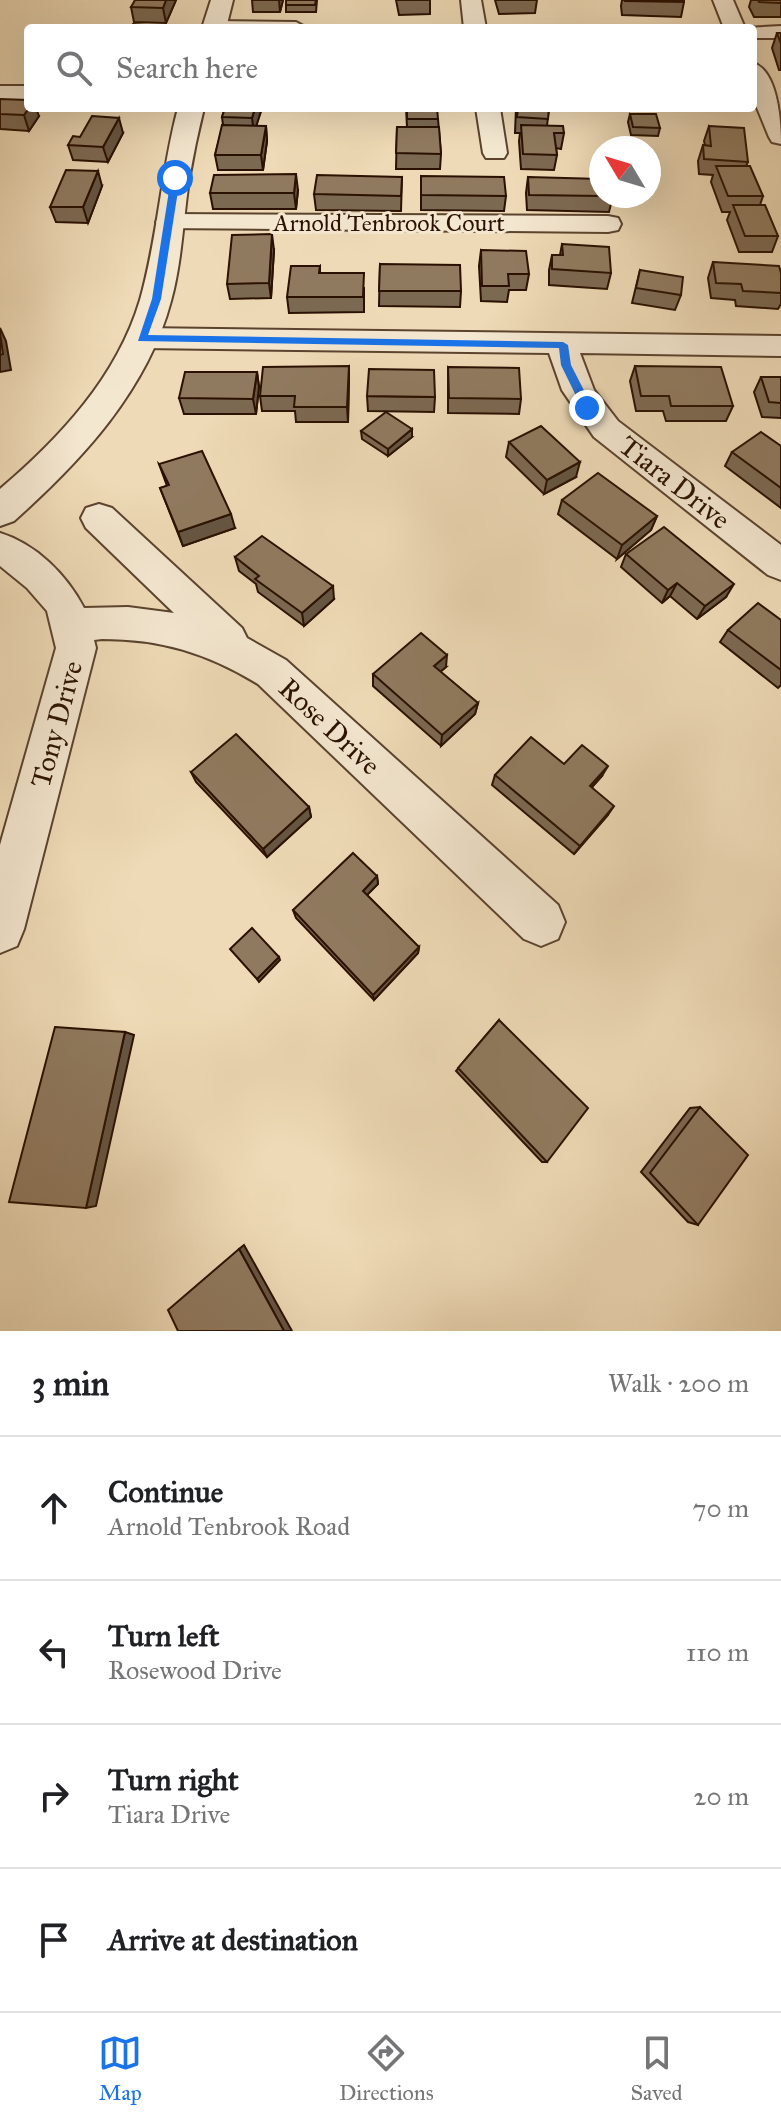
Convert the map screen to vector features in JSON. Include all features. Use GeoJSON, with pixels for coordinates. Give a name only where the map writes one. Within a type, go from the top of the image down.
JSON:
{"type":"FeatureCollection","features":[{"type":"Feature","properties":{"kind":"street"},"geometry":{"type":"LineString","coordinates":[[215,24],[222,0]]}},
{"type":"Feature","properties":{"kind":"street"},"geometry":{"type":"LineString","coordinates":[[471,0],[474,24]]}},
{"type":"Feature","properties":{"kind":"street"},"geometry":{"type":"LineString","coordinates":[[723,0],[733,24]]}},
{"type":"Feature","properties":{"kind":"street"},"geometry":{"type":"LineString","coordinates":[[757,32],[781,32]]}},
{"type":"Feature","properties":{"kind":"street"},"geometry":{"type":"LineString","coordinates":[[757,80],[781,137]]}},
{"type":"Feature","properties":{"kind":"street"},"geometry":{"type":"LineString","coordinates":[[0,93],[24,93]]}},
{"type":"Feature","properties":{"kind":"street"},"geometry":{"type":"LineString","coordinates":[[0,511],[76,437],[123,374],[142,338],[156,299],[190,112]]}},
{"type":"Feature","properties":{"kind":"street"},"geometry":{"type":"LineString","coordinates":[[489,112],[495,153]]}},
{"type":"Feature","properties":{"kind":"street","name":"Arnold Tenbrook Court"},"geometry":{"type":"LineString","coordinates":[[169,222],[608,224]]}},
{"type":"Feature","properties":{"kind":"street"},"geometry":{"type":"LineString","coordinates":[[142,338],[781,346]]}},
{"type":"Feature","properties":{"kind":"street","name":"Tiara Drive"},"geometry":{"type":"LineString","coordinates":[[563,345],[566,365],[587,408],[606,429],[781,565]]}},
{"type":"Feature","properties":{"kind":"street"},"geometry":{"type":"LineString","coordinates":[[99,518],[240,651]]}},
{"type":"Feature","properties":{"kind":"street","name":"Tony Drive"},"geometry":{"type":"LineString","coordinates":[[0,547],[55,591],[67,606],[74,625],[76,648],[0,929]]}},
{"type":"Feature","properties":{"kind":"street","name":"Rose Drive"},"geometry":{"type":"LineString","coordinates":[[74,625],[110,621],[157,624],[201,634],[240,651],[272,672],[541,922]]}},
{"type":"Feature","properties":{"kind":"building"},"geometry":{"type":"Polygon","coordinates":[[[135,0],[166,0],[163,8],[131,7],[135,0]]]}},
{"type":"Feature","properties":{"kind":"building"},"geometry":{"type":"Polygon","coordinates":[[[286,0],[316,0],[315,5],[286,5],[286,0]]]}},
{"type":"Feature","properties":{"kind":"building"},"geometry":{"type":"Polygon","coordinates":[[[684,0],[684,2],[625,1],[684,0]]]}},
{"type":"Feature","properties":{"kind":"building"},"geometry":{"type":"Polygon","coordinates":[[[781,0],[781,3],[759,2],[781,0]]]}},
{"type":"Feature","properties":{"kind":"building"},"geometry":{"type":"Polygon","coordinates":[[[0,99],[24,100],[24,115],[0,114],[0,99]]]}},
{"type":"Feature","properties":{"kind":"building"},"geometry":{"type":"Polygon","coordinates":[[[224,112],[254,112],[252,118],[222,117],[224,112]]]}},
{"type":"Feature","properties":{"kind":"building"},"geometry":{"type":"Polygon","coordinates":[[[407,112],[437,112],[438,119],[407,119],[407,112]]]}},
{"type":"Feature","properties":{"kind":"building"},"geometry":{"type":"Polygon","coordinates":[[[518,112],[549,112],[548,119],[517,117],[518,112]]]}},
{"type":"Feature","properties":{"kind":"building"},"geometry":{"type":"Polygon","coordinates":[[[630,114],[656,114],[660,128],[633,127],[630,114]]]}},
{"type":"Feature","properties":{"kind":"building"},"geometry":{"type":"Polygon","coordinates":[[[92,116],[119,118],[103,147],[68,145],[73,136],[80,137],[92,116]]]}},
{"type":"Feature","properties":{"kind":"building"},"geometry":{"type":"Polygon","coordinates":[[[222,125],[266,126],[261,155],[215,155],[222,125]]]}},
{"type":"Feature","properties":{"kind":"building"},"geometry":{"type":"Polygon","coordinates":[[[521,125],[563,126],[564,133],[554,133],[557,155],[523,154],[521,125]]]}},
{"type":"Feature","properties":{"kind":"building"},"geometry":{"type":"Polygon","coordinates":[[[709,126],[744,128],[748,162],[704,159],[703,145],[711,146],[709,126]]]}},
{"type":"Feature","properties":{"kind":"building"},"geometry":{"type":"Polygon","coordinates":[[[397,127],[439,127],[441,154],[396,153],[397,127]]]}},
{"type":"Feature","properties":{"kind":"building"},"geometry":{"type":"Polygon","coordinates":[[[716,166],[750,166],[763,196],[728,196],[716,166]]]}},
{"type":"Feature","properties":{"kind":"building"},"geometry":{"type":"Polygon","coordinates":[[[66,170],[98,171],[83,207],[50,207],[66,170]]]}},
{"type":"Feature","properties":{"kind":"building"},"geometry":{"type":"Polygon","coordinates":[[[296,174],[294,193],[210,193],[214,175],[296,174]]]}},
{"type":"Feature","properties":{"kind":"building"},"geometry":{"type":"Polygon","coordinates":[[[317,175],[402,177],[401,196],[314,194],[317,175]]]}},
{"type":"Feature","properties":{"kind":"building"},"geometry":{"type":"Polygon","coordinates":[[[421,176],[504,177],[506,196],[421,195],[421,176]]]}},
{"type":"Feature","properties":{"kind":"building"},"geometry":{"type":"Polygon","coordinates":[[[528,177],[589,179],[589,196],[529,195],[528,177]]]}},
{"type":"Feature","properties":{"kind":"building"},"geometry":{"type":"Polygon","coordinates":[[[733,205],[765,205],[778,236],[745,236],[733,205]]]}},
{"type":"Feature","properties":{"kind":"building"},"geometry":{"type":"Polygon","coordinates":[[[272,234],[269,283],[227,284],[232,235],[272,234]]]}},
{"type":"Feature","properties":{"kind":"building"},"geometry":{"type":"Polygon","coordinates":[[[562,244],[609,247],[611,273],[552,269],[552,255],[563,255],[562,244]]]}},
{"type":"Feature","properties":{"kind":"building"},"geometry":{"type":"Polygon","coordinates":[[[481,250],[526,251],[529,274],[508,274],[509,286],[482,286],[481,250]]]}},
{"type":"Feature","properties":{"kind":"building"},"geometry":{"type":"Polygon","coordinates":[[[713,262],[779,266],[781,293],[743,291],[741,284],[716,283],[713,262]]]}},
{"type":"Feature","properties":{"kind":"building"},"geometry":{"type":"Polygon","coordinates":[[[380,264],[460,265],[461,291],[379,291],[380,264]]]}},
{"type":"Feature","properties":{"kind":"building"},"geometry":{"type":"Polygon","coordinates":[[[291,266],[320,266],[319,273],[364,273],[363,297],[287,297],[291,266]]]}},
{"type":"Feature","properties":{"kind":"building"},"geometry":{"type":"Polygon","coordinates":[[[640,270],[683,277],[681,295],[636,288],[640,270]]]}},
{"type":"Feature","properties":{"kind":"building"},"geometry":{"type":"Polygon","coordinates":[[[349,366],[347,407],[294,407],[295,396],[260,396],[263,367],[349,366]]]}},
{"type":"Feature","properties":{"kind":"building"},"geometry":{"type":"Polygon","coordinates":[[[635,366],[721,367],[733,406],[671,406],[669,396],[641,396],[635,366]]]}},
{"type":"Feature","properties":{"kind":"building"},"geometry":{"type":"Polygon","coordinates":[[[448,367],[519,368],[521,399],[449,398],[448,367]]]}},
{"type":"Feature","properties":{"kind":"building"},"geometry":{"type":"Polygon","coordinates":[[[369,369],[434,370],[435,397],[367,396],[369,369]]]}},
{"type":"Feature","properties":{"kind":"building"},"geometry":{"type":"Polygon","coordinates":[[[185,372],[257,372],[253,399],[179,398],[185,372]]]}},
{"type":"Feature","properties":{"kind":"building"},"geometry":{"type":"Polygon","coordinates":[[[761,377],[781,377],[781,403],[769,402],[761,377]]]}},
{"type":"Feature","properties":{"kind":"building"},"geometry":{"type":"Polygon","coordinates":[[[386,412],[412,429],[388,449],[361,431],[386,412]]]}},
{"type":"Feature","properties":{"kind":"building"},"geometry":{"type":"Polygon","coordinates":[[[541,426],[580,462],[547,480],[509,442],[541,426]]]}},
{"type":"Feature","properties":{"kind":"building"},"geometry":{"type":"Polygon","coordinates":[[[761,432],[781,446],[781,488],[732,452],[761,432]]]}},
{"type":"Feature","properties":{"kind":"building"},"geometry":{"type":"Polygon","coordinates":[[[202,451],[231,514],[178,532],[160,488],[169,485],[159,464],[202,451]]]}},
{"type":"Feature","properties":{"kind":"building"},"geometry":{"type":"Polygon","coordinates":[[[598,473],[657,516],[622,545],[562,500],[598,473]]]}},
{"type":"Feature","properties":{"kind":"building"},"geometry":{"type":"Polygon","coordinates":[[[664,527],[734,584],[705,606],[677,583],[668,590],[626,554],[664,527]]]}},
{"type":"Feature","properties":{"kind":"building"},"geometry":{"type":"Polygon","coordinates":[[[262,536],[333,586],[302,613],[255,579],[259,576],[235,557],[262,536]]]}},
{"type":"Feature","properties":{"kind":"building"},"geometry":{"type":"Polygon","coordinates":[[[758,603],[781,620],[781,670],[728,630],[758,603]]]}},
{"type":"Feature","properties":{"kind":"building"},"geometry":{"type":"Polygon","coordinates":[[[421,633],[447,655],[434,666],[478,703],[442,735],[373,674],[421,633]]]}},
{"type":"Feature","properties":{"kind":"building"},"geometry":{"type":"Polygon","coordinates":[[[236,734],[309,807],[263,849],[191,772],[236,734]]]}},
{"type":"Feature","properties":{"kind":"building"},"geometry":{"type":"Polygon","coordinates":[[[531,737],[564,764],[582,745],[608,766],[590,786],[614,806],[580,846],[495,775],[531,737]]]}},
{"type":"Feature","properties":{"kind":"building"},"geometry":{"type":"Polygon","coordinates":[[[353,853],[377,876],[363,891],[419,947],[373,995],[293,910],[353,853]]]}},
{"type":"Feature","properties":{"kind":"building"},"geometry":{"type":"Polygon","coordinates":[[[252,928],[279,957],[257,979],[230,949],[252,928]]]}},
{"type":"Feature","properties":{"kind":"building"},"geometry":{"type":"Polygon","coordinates":[[[499,1020],[588,1108],[547,1162],[458,1068],[499,1020]]]}},
{"type":"Feature","properties":{"kind":"building"},"geometry":{"type":"Polygon","coordinates":[[[55,1027],[125,1032],[86,1208],[9,1202],[55,1027]]]}},
{"type":"Feature","properties":{"kind":"building"},"geometry":{"type":"Polygon","coordinates":[[[700,1107],[748,1155],[698,1225],[650,1173],[700,1107]]]}},
{"type":"Feature","properties":{"kind":"building"},"geometry":{"type":"Polygon","coordinates":[[[239,1249],[284,1331],[178,1331],[168,1310],[239,1249]]]}},
{"type":"Feature","properties":{"kind":"route"},"geometry":{"type":"LineString","coordinates":[[175,178],[156,299],[142,338],[563,345],[566,365],[587,408]]}}]}
